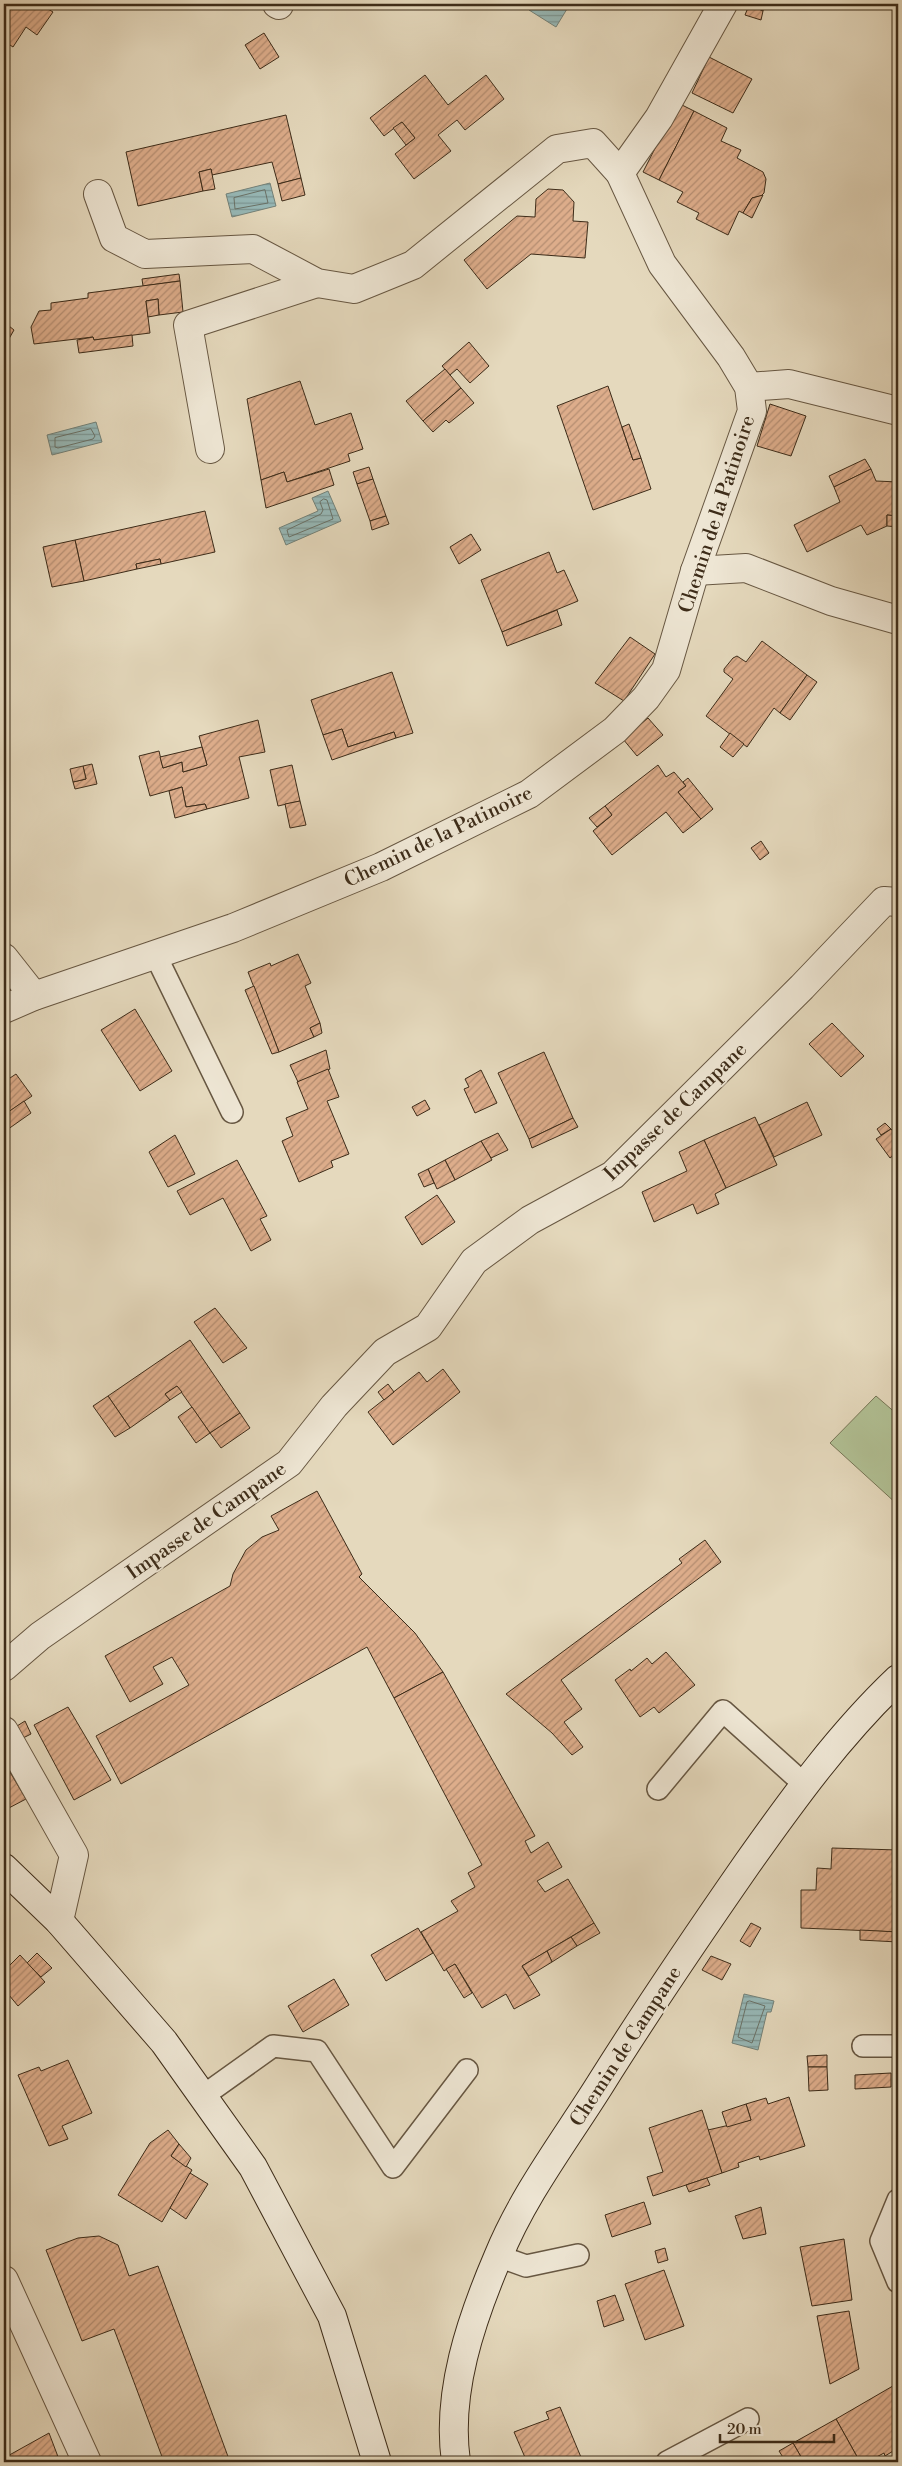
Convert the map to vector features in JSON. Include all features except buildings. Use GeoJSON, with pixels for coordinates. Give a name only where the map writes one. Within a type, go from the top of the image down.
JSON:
{"type":"FeatureCollection","features":[{"type":"Feature","properties":{"kind":"street"},"geometry":{"type":"LineString","coordinates":[[620,173],[659,118],[723,4]]}},
{"type":"Feature","properties":{"kind":"street","name":"Chemin de la Patinoire"},"geometry":{"type":"LineString","coordinates":[[4,1009],[34,996],[233,928],[381,867],[529,794],[615,730],[646,698],[666,670],[695,570],[752,411],[749,387],[731,357],[662,264],[620,173],[593,143],[557,149],[413,265],[354,289],[317,282],[252,249],[145,254],[114,238],[98,194]]}},
{"type":"Feature","properties":{"kind":"street"},"geometry":{"type":"LineString","coordinates":[[210,448],[188,325],[317,282]]}},
{"type":"Feature","properties":{"kind":"street"},"geometry":{"type":"LineString","coordinates":[[749,387],[789,384],[898,411]]}},
{"type":"Feature","properties":{"kind":"street"},"geometry":{"type":"LineString","coordinates":[[695,570],[746,568],[831,601],[898,620]]}},
{"type":"Feature","properties":{"kind":"street","name":"Impasse de Campane"},"geometry":{"type":"LineString","coordinates":[[4,1667],[40,1636],[289,1463],[334,1406],[385,1352],[428,1327],[474,1261],[530,1220],[613,1176],[802,987],[884,901],[898,902]]}},
{"type":"Feature","properties":{"kind":"street"},"geometry":{"type":"LineString","coordinates":[[4,958],[34,996]]}},
{"type":"Feature","properties":{"kind":"street","name":"Chemin de Campane"},"geometry":{"type":"LineString","coordinates":[[456,2462],[453,2431],[454,2401],[467,2344],[498,2256],[526,2202],[666,1979],[804,1784],[865,1711],[898,1679]]}},
{"type":"Feature","properties":{"kind":"street"},"geometry":{"type":"LineString","coordinates":[[4,1731],[74,1855],[59,1921]]}},
{"type":"Feature","properties":{"kind":"street"},"geometry":{"type":"LineString","coordinates":[[4,1868],[59,1921],[164,2042],[253,2166],[332,2316],[377,2462]]}},
{"type":"Feature","properties":{"kind":"street"},"geometry":{"type":"LineString","coordinates":[[5,2284],[87,2462]]}},
{"type":"Feature","properties":{"kind":"lane"},"geometry":{"type":"LineString","coordinates":[[155,954],[232,1112]]}},
{"type":"Feature","properties":{"kind":"lane"},"geometry":{"type":"LineString","coordinates":[[658,1789],[723,1711],[804,1784]]}},
{"type":"Feature","properties":{"kind":"lane"},"geometry":{"type":"LineString","coordinates":[[203,2096],[273,2046],[317,2051],[393,2166],[467,2070]]}},
{"type":"Feature","properties":{"kind":"lane"},"geometry":{"type":"LineString","coordinates":[[863,2046],[898,2046]]}},
{"type":"Feature","properties":{"kind":"lane"},"geometry":{"type":"LineString","coordinates":[[898,2200],[881,2241],[898,2282]]}},
{"type":"Feature","properties":{"kind":"lane"},"geometry":{"type":"LineString","coordinates":[[498,2256],[526,2266],[578,2255]]}},
{"type":"Feature","properties":{"kind":"lane"},"geometry":{"type":"LineString","coordinates":[[666,2462],[748,2419]]}},
{"type":"Feature","properties":{"kind":"green space"},"geometry":{"type":"Polygon","coordinates":[[[876,1396],[898,1415],[898,1505],[830,1443],[876,1396]]]}},
{"type":"Feature","properties":{"kind":"water"},"geometry":{"type":"Polygon","coordinates":[[[533,4],[570,4],[556,27],[529,10],[533,4]]]}},
{"type":"Feature","properties":{"kind":"water"},"geometry":{"type":"Polygon","coordinates":[[[270,183],[276,206],[232,217],[226,194],[270,183]]]}},
{"type":"Feature","properties":{"kind":"water"},"geometry":{"type":"Polygon","coordinates":[[[96,422],[102,442],[52,455],[47,435],[96,422]]]}},
{"type":"Feature","properties":{"kind":"water"},"geometry":{"type":"Polygon","coordinates":[[[328,491],[341,521],[286,545],[279,528],[318,511],[312,498],[328,491]]]}},
{"type":"Feature","properties":{"kind":"water"},"geometry":{"type":"Polygon","coordinates":[[[744,1994],[774,2001],[771,2012],[767,2012],[758,2050],[732,2043],[744,1994]]]}}]}
